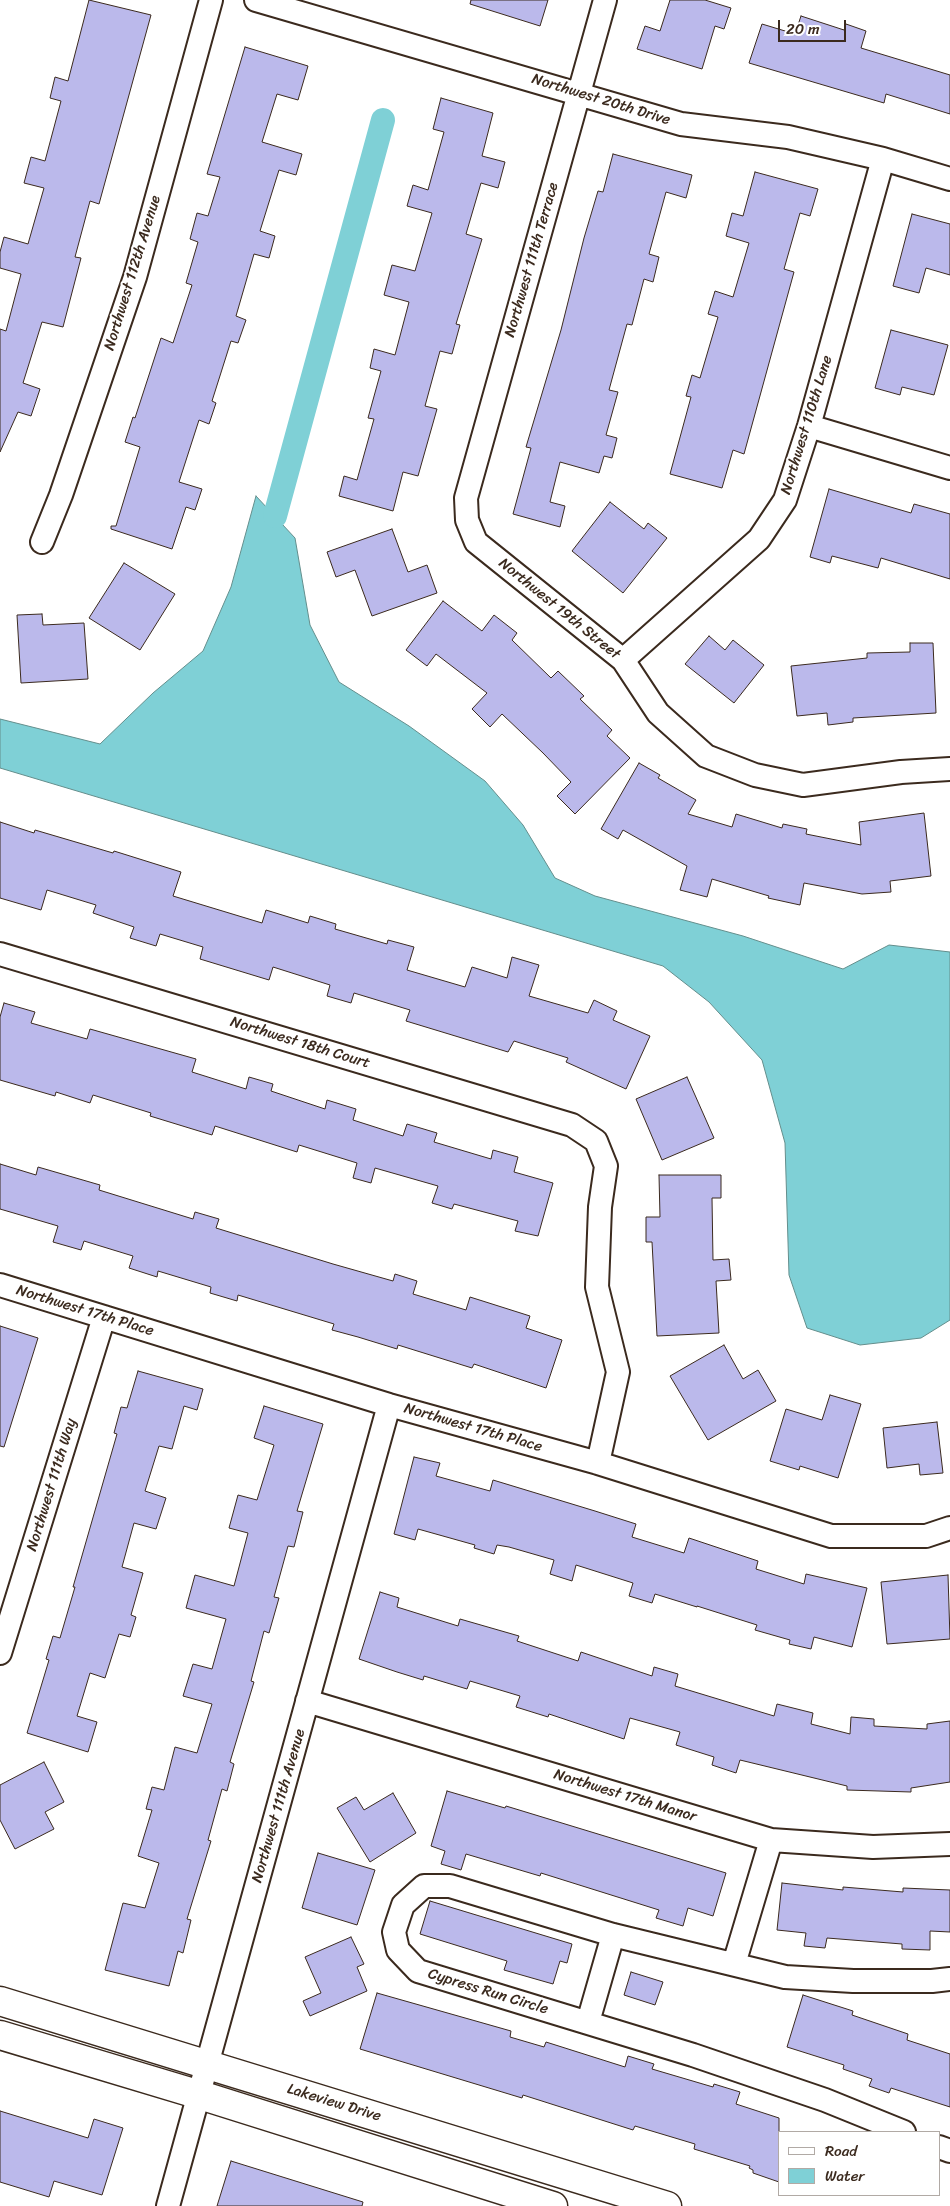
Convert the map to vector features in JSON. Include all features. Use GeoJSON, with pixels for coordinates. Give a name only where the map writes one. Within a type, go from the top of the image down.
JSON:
{"type":"FeatureCollection","features":[{"type":"Feature","properties":{"kind":"street","name":"Northwest 112th Avenue"},"geometry":{"type":"LineString","coordinates":[[42,542],[61,496],[135,277],[211,0]]}},
{"type":"Feature","properties":{"kind":"street","name":"Northwest 20th Drive"},"geometry":{"type":"LineString","coordinates":[[256,0],[579,92],[681,124],[788,137],[883,159],[950,179]]}},
{"type":"Feature","properties":{"kind":"street","name":"Northwest 111th Terrace"},"geometry":{"type":"LineString","coordinates":[[468,520],[466,498],[605,0]]}},
{"type":"Feature","properties":{"kind":"street","name":"Northwest 110th Lane"},"geometry":{"type":"LineString","coordinates":[[623,660],[759,539],[785,500],[809,426],[883,159]]}},
{"type":"Feature","properties":{"kind":"street"},"geometry":{"type":"LineString","coordinates":[[809,426],[950,468]]}},
{"type":"Feature","properties":{"kind":"street","name":"Northwest 19th Street"},"geometry":{"type":"LineString","coordinates":[[468,520],[476,542],[623,660],[658,713],[706,756],[755,775],[803,785],[901,772],[950,769]]}},
{"type":"Feature","properties":{"kind":"street","name":"Northwest 18th Court"},"geometry":{"type":"LineString","coordinates":[[0,954],[572,1125],[596,1141],[606,1166],[600,1207],[597,1287],[618,1372],[598,1463]]}},
{"type":"Feature","properties":{"kind":"street","name":"Northwest 17th Place"},"geometry":{"type":"LineString","coordinates":[[0,1285],[389,1405],[598,1463],[831,1536],[926,1536],[950,1528]]}},
{"type":"Feature","properties":{"kind":"street","name":"Northwest 111th Way"},"geometry":{"type":"LineString","coordinates":[[0,1653],[104,1317]]}},
{"type":"Feature","properties":{"kind":"street","name":"Northwest 111th Avenue"},"geometry":{"type":"LineString","coordinates":[[168,2206],[389,1405]]}},
{"type":"Feature","properties":{"kind":"street","name":"Northwest 17th Manor"},"geometry":{"type":"LineString","coordinates":[[308,1702],[771,1840],[873,1846],[950,1844]]}},
{"type":"Feature","properties":{"kind":"street"},"geometry":{"type":"LineString","coordinates":[[734,1964],[771,1840]]}},
{"type":"Feature","properties":{"kind":"street","name":"Cypress Run Circle"},"geometry":{"type":"LineString","coordinates":[[902,2131],[825,2100],[693,2055],[418,1971],[398,1950],[394,1932],[403,1905],[424,1886],[450,1886],[613,1935],[785,1977],[853,1981],[932,1981],[950,1979]]}},
{"type":"Feature","properties":{"kind":"street"},"geometry":{"type":"LineString","coordinates":[[588,2022],[613,1935]]}},
{"type":"Feature","properties":{"kind":"street","name":"Lakeview Drive"},"geometry":{"type":"LineString","coordinates":[[0,2002],[667,2206]]}},
{"type":"Feature","properties":{"kind":"street"},"geometry":{"type":"LineString","coordinates":[[0,2035],[200,2095],[553,2206]]}},
{"type":"Feature","properties":{"kind":"water"},"geometry":{"type":"Polygon","coordinates":[[[256,496],[295,538],[310,625],[339,682],[409,726],[485,781],[523,825],[555,878],[595,896],[743,936],[843,969],[889,945],[950,952],[950,1320],[921,1338],[860,1345],[807,1328],[789,1275],[785,1143],[762,1060],[709,1002],[663,966],[0,768],[0,719],[100,744],[153,693],[203,651],[231,587],[256,496]]]}},
{"type":"Feature","properties":{"kind":"building"},"geometry":{"type":"Polygon","coordinates":[[[89,0],[151,15],[99,204],[90,201],[75,257],[81,258],[63,327],[42,322],[23,383],[40,389],[31,416],[18,412],[0,452],[0,329],[6,331],[21,274],[0,268],[0,252],[4,237],[28,244],[44,188],[24,183],[31,157],[45,161],[61,101],[50,98],[55,77],[68,81],[89,0]]]}},
{"type":"Feature","properties":{"kind":"building"},"geometry":{"type":"Polygon","coordinates":[[[471,0],[548,0],[540,26],[470,4],[471,0]]]}},
{"type":"Feature","properties":{"kind":"building"},"geometry":{"type":"Polygon","coordinates":[[[670,0],[705,0],[731,8],[724,29],[715,26],[702,69],[637,49],[645,26],[660,31],[670,0]]]}},
{"type":"Feature","properties":{"kind":"building"},"geometry":{"type":"Polygon","coordinates":[[[801,16],[844,30],[846,24],[866,31],[861,48],[950,75],[950,114],[886,94],[884,103],[749,63],[762,24],[795,34],[801,16]]]}},
{"type":"Feature","properties":{"kind":"building"},"geometry":{"type":"Polygon","coordinates":[[[245,47],[308,66],[298,100],[277,94],[262,142],[302,154],[296,175],[279,170],[260,231],[275,236],[269,258],[254,254],[236,316],[246,320],[238,343],[231,341],[212,401],[216,403],[209,424],[199,420],[179,482],[202,489],[195,510],[186,507],[172,549],[111,529],[111,526],[116,526],[140,447],[125,442],[133,417],[135,418],[161,338],[173,343],[192,285],[186,283],[198,242],[190,239],[197,213],[208,216],[220,177],[207,174],[245,47]]]}},
{"type":"Feature","properties":{"kind":"building"},"geometry":{"type":"Polygon","coordinates":[[[441,98],[493,113],[482,156],[505,162],[498,188],[481,183],[466,234],[482,239],[456,324],[460,325],[452,354],[440,351],[425,406],[437,409],[418,476],[403,472],[393,511],[339,496],[344,476],[357,480],[374,419],[368,418],[381,371],[370,368],[374,349],[395,355],[409,302],[384,295],[392,265],[415,271],[432,213],[407,206],[413,185],[428,190],[444,132],[433,129],[441,98]]]}},
{"type":"Feature","properties":{"kind":"building"},"geometry":{"type":"Polygon","coordinates":[[[613,154],[692,175],[686,198],[666,192],[649,254],[659,257],[653,282],[644,279],[632,325],[627,324],[609,390],[618,392],[606,435],[617,438],[612,458],[604,456],[599,473],[560,462],[550,502],[565,506],[560,527],[513,514],[531,448],[526,447],[561,330],[584,238],[598,191],[603,192],[613,154]]]}},
{"type":"Feature","properties":{"kind":"building"},"geometry":{"type":"Polygon","coordinates":[[[755,172],[818,189],[810,216],[800,213],[784,269],[794,272],[744,454],[733,450],[722,488],[670,474],[691,397],[686,396],[692,375],[700,378],[718,317],[708,314],[715,291],[733,297],[749,243],[726,236],[732,213],[743,216],[755,172]]]}},
{"type":"Feature","properties":{"kind":"building"},"geometry":{"type":"Polygon","coordinates":[[[912,214],[950,224],[950,275],[926,268],[919,293],[893,286],[912,214]]]}},
{"type":"Feature","properties":{"kind":"building"},"geometry":{"type":"Polygon","coordinates":[[[891,330],[948,345],[934,395],[902,387],[900,395],[875,388],[891,330]]]}},
{"type":"Feature","properties":{"kind":"building"},"geometry":{"type":"Polygon","coordinates":[[[829,489],[911,513],[914,504],[950,514],[950,579],[881,558],[878,568],[832,556],[830,563],[810,557],[829,489]]]}},
{"type":"Feature","properties":{"kind":"building"},"geometry":{"type":"Polygon","coordinates":[[[610,502],[644,529],[648,523],[667,538],[623,593],[572,551],[610,502]]]}},
{"type":"Feature","properties":{"kind":"building"},"geometry":{"type":"Polygon","coordinates":[[[392,529],[408,572],[427,565],[437,593],[372,616],[355,570],[336,577],[327,552],[392,529]]]}},
{"type":"Feature","properties":{"kind":"building"},"geometry":{"type":"Polygon","coordinates":[[[124,563],[175,594],[140,650],[89,618],[124,563]]]}},
{"type":"Feature","properties":{"kind":"building"},"geometry":{"type":"Polygon","coordinates":[[[443,601],[482,631],[494,615],[517,633],[512,640],[551,678],[558,671],[584,696],[580,699],[612,730],[607,736],[630,758],[575,814],[557,796],[571,782],[543,753],[502,714],[490,727],[472,709],[487,693],[436,654],[427,666],[406,650],[443,601]]]}},
{"type":"Feature","properties":{"kind":"building"},"geometry":{"type":"Polygon","coordinates":[[[42,614],[43,625],[84,623],[88,679],[21,683],[17,615],[42,614]]]}},
{"type":"Feature","properties":{"kind":"building"},"geometry":{"type":"Polygon","coordinates":[[[709,636],[725,650],[733,640],[764,665],[734,703],[685,664],[709,636]]]}},
{"type":"Feature","properties":{"kind":"building"},"geometry":{"type":"Polygon","coordinates":[[[910,643],[933,643],[936,713],[853,718],[853,722],[828,725],[827,713],[797,716],[791,666],[867,658],[867,653],[910,652],[910,643]]]}},
{"type":"Feature","properties":{"kind":"building"},"geometry":{"type":"Polygon","coordinates":[[[639,763],[660,775],[658,778],[696,800],[688,814],[732,827],[736,814],[782,828],[783,824],[807,829],[806,834],[861,845],[859,822],[924,813],[931,876],[890,881],[891,892],[862,894],[804,883],[800,905],[768,898],[769,896],[712,879],[707,897],[680,890],[687,866],[623,830],[618,839],[601,829],[639,763]]]}},
{"type":"Feature","properties":{"kind":"building"},"geometry":{"type":"Polygon","coordinates":[[[0,822],[34,833],[35,830],[113,853],[114,851],[181,872],[173,896],[262,923],[266,910],[308,923],[310,916],[336,924],[335,929],[387,944],[388,940],[414,947],[407,970],[465,987],[472,967],[507,978],[512,957],[539,965],[529,996],[588,1013],[594,1000],[617,1011],[613,1020],[650,1036],[626,1089],[566,1062],[568,1058],[514,1041],[508,1052],[406,1021],[410,1010],[354,993],[351,1003],[327,996],[330,985],[273,967],[269,980],[200,959],[203,947],[160,934],[156,946],[130,938],[134,927],[93,913],[96,905],[47,890],[41,910],[0,898],[0,822]]]}},
{"type":"Feature","properties":{"kind":"building"},"geometry":{"type":"Polygon","coordinates":[[[4,1003],[35,1012],[31,1023],[87,1039],[90,1029],[196,1059],[192,1072],[246,1089],[249,1077],[273,1084],[271,1091],[325,1109],[327,1100],[356,1109],[353,1120],[403,1136],[407,1124],[437,1133],[434,1142],[491,1159],[493,1150],[518,1157],[514,1172],[553,1183],[538,1236],[515,1231],[518,1221],[454,1204],[452,1209],[432,1203],[438,1186],[375,1168],[371,1183],[353,1178],[357,1163],[299,1145],[297,1152],[215,1126],[212,1135],[150,1116],[151,1113],[93,1095],[90,1103],[56,1092],[55,1096],[0,1080],[0,1017],[4,1003]]]}},
{"type":"Feature","properties":{"kind":"building"},"geometry":{"type":"Polygon","coordinates":[[[687,1077],[714,1138],[662,1160],[636,1099],[687,1077]]]}},
{"type":"Feature","properties":{"kind":"building"},"geometry":{"type":"Polygon","coordinates":[[[0,1164],[36,1175],[38,1167],[100,1185],[99,1190],[193,1219],[195,1212],[219,1219],[216,1228],[333,1264],[393,1281],[395,1274],[417,1281],[413,1294],[466,1310],[470,1297],[530,1316],[526,1328],[562,1340],[546,1388],[474,1364],[472,1368],[398,1345],[397,1349],[332,1330],[334,1324],[238,1295],[237,1301],[210,1293],[211,1287],[158,1271],[157,1277],[129,1268],[133,1256],[84,1241],[81,1250],[53,1242],[58,1226],[0,1209],[0,1164]]]}},
{"type":"Feature","properties":{"kind":"building"},"geometry":{"type":"Polygon","coordinates":[[[659,1175],[721,1175],[721,1198],[712,1198],[713,1260],[729,1259],[731,1280],[716,1281],[719,1333],[657,1336],[652,1242],[646,1242],[646,1217],[660,1217],[659,1175]]]}},
{"type":"Feature","properties":{"kind":"building"},"geometry":{"type":"Polygon","coordinates":[[[0,1326],[38,1338],[4,1447],[0,1446],[0,1326]]]}},
{"type":"Feature","properties":{"kind":"building"},"geometry":{"type":"Polygon","coordinates":[[[724,1345],[743,1379],[758,1370],[776,1401],[708,1440],[670,1376],[724,1345]]]}},
{"type":"Feature","properties":{"kind":"building"},"geometry":{"type":"Polygon","coordinates":[[[138,1371],[203,1389],[197,1410],[184,1406],[172,1449],[159,1446],[145,1491],[166,1498],[156,1529],[134,1523],[122,1567],[143,1573],[131,1615],[136,1617],[130,1637],[119,1634],[105,1678],[90,1673],[77,1716],[97,1722],[88,1752],[27,1733],[49,1660],[46,1659],[53,1636],[60,1638],[75,1587],[73,1587],[117,1434],[114,1433],[121,1407],[127,1408],[138,1371]]]}},
{"type":"Feature","properties":{"kind":"building"},"geometry":{"type":"Polygon","coordinates":[[[830,1395],[861,1404],[838,1478],[800,1466],[799,1470],[770,1461],[786,1409],[822,1420],[830,1395]]]}},
{"type":"Feature","properties":{"kind":"building"},"geometry":{"type":"Polygon","coordinates":[[[264,1406],[323,1424],[297,1511],[303,1512],[294,1547],[288,1546],[274,1597],[279,1598],[269,1633],[264,1631],[251,1681],[254,1682],[230,1762],[234,1764],[227,1791],[222,1789],[208,1840],[211,1841],[187,1919],[191,1920],[183,1953],[178,1951],[169,1986],[105,1970],[123,1903],[145,1908],[159,1863],[138,1856],[152,1810],[146,1809],[152,1787],[164,1790],[175,1747],[197,1753],[212,1704],[183,1696],[193,1664],[212,1669],[226,1619],[186,1608],[195,1575],[234,1586],[248,1533],[229,1528],[238,1495],[257,1500],[274,1445],[254,1438],[264,1406]]]}},
{"type":"Feature","properties":{"kind":"building"},"geometry":{"type":"Polygon","coordinates":[[[937,1422],[943,1473],[920,1475],[919,1464],[887,1468],[883,1428],[937,1422]]]}},
{"type":"Feature","properties":{"kind":"building"},"geometry":{"type":"Polygon","coordinates":[[[414,1457],[440,1463],[436,1476],[490,1491],[493,1480],[636,1524],[632,1537],[684,1553],[689,1538],[758,1561],[756,1569],[804,1584],[806,1574],[867,1588],[852,1647],[814,1637],[811,1649],[789,1644],[790,1640],[755,1630],[757,1625],[697,1606],[655,1594],[652,1603],[629,1596],[633,1583],[576,1565],[572,1581],[550,1574],[554,1560],[509,1547],[497,1545],[494,1554],[474,1548],[475,1545],[418,1529],[415,1540],[394,1534],[414,1457]]]}},
{"type":"Feature","properties":{"kind":"building"},"geometry":{"type":"Polygon","coordinates":[[[948,1575],[950,1639],[887,1644],[881,1582],[948,1575]]]}},
{"type":"Feature","properties":{"kind":"building"},"geometry":{"type":"Polygon","coordinates":[[[380,1592],[399,1598],[397,1607],[458,1626],[460,1619],[519,1636],[517,1641],[578,1661],[581,1652],[652,1676],[654,1667],[678,1674],[675,1686],[774,1716],[777,1704],[813,1713],[811,1724],[850,1734],[851,1717],[874,1719],[874,1726],[927,1729],[927,1724],[950,1721],[950,1782],[911,1788],[911,1792],[847,1790],[847,1786],[740,1760],[736,1773],[712,1765],[714,1757],[676,1745],[680,1732],[630,1718],[624,1739],[549,1714],[548,1717],[516,1707],[520,1696],[470,1681],[467,1689],[424,1676],[423,1680],[397,1672],[359,1659],[380,1592]]]}},
{"type":"Feature","properties":{"kind":"building"},"geometry":{"type":"Polygon","coordinates":[[[44,1762],[64,1802],[45,1812],[54,1829],[15,1849],[0,1820],[0,1785],[44,1762]]]}},
{"type":"Feature","properties":{"kind":"building"},"geometry":{"type":"Polygon","coordinates":[[[447,1791],[505,1808],[506,1806],[726,1873],[713,1916],[688,1908],[683,1926],[656,1918],[659,1910],[541,1873],[540,1876],[466,1854],[461,1870],[441,1864],[445,1851],[431,1846],[447,1791]]]}},
{"type":"Feature","properties":{"kind":"building"},"geometry":{"type":"Polygon","coordinates":[[[393,1793],[416,1833],[370,1862],[337,1808],[356,1797],[364,1810],[393,1793]]]}},
{"type":"Feature","properties":{"kind":"building"},"geometry":{"type":"Polygon","coordinates":[[[318,1853],[375,1870],[357,1925],[302,1908],[318,1853]]]}},
{"type":"Feature","properties":{"kind":"building"},"geometry":{"type":"Polygon","coordinates":[[[782,1883],[843,1890],[843,1887],[903,1892],[903,1888],[950,1890],[950,1932],[930,1931],[930,1950],[902,1949],[902,1944],[827,1938],[825,1948],[804,1946],[806,1933],[777,1930],[782,1883]]]}},
{"type":"Feature","properties":{"kind":"building"},"geometry":{"type":"Polygon","coordinates":[[[430,1901],[572,1944],[567,1963],[560,1961],[553,1984],[504,1970],[507,1961],[420,1934],[430,1901]]]}},
{"type":"Feature","properties":{"kind":"building"},"geometry":{"type":"Polygon","coordinates":[[[351,1937],[364,1964],[357,1967],[367,1991],[310,2016],[303,2001],[321,1993],[305,1957],[351,1937]]]}},
{"type":"Feature","properties":{"kind":"building"},"geometry":{"type":"Polygon","coordinates":[[[631,1972],[663,1982],[655,2005],[624,1995],[631,1972]]]}},
{"type":"Feature","properties":{"kind":"building"},"geometry":{"type":"Polygon","coordinates":[[[377,1993],[511,2031],[510,2037],[544,2047],[546,2042],[625,2067],[628,2056],[654,2064],[652,2069],[713,2087],[714,2084],[740,2092],[736,2104],[779,2118],[778,2182],[753,2173],[753,2170],[749,2168],[750,2166],[694,2149],[695,2144],[635,2126],[633,2130],[523,2095],[522,2098],[360,2049],[377,1993]]]}},
{"type":"Feature","properties":{"kind":"building"},"geometry":{"type":"Polygon","coordinates":[[[803,1995],[853,2011],[852,2015],[908,2034],[907,2040],[950,2054],[950,2107],[891,2088],[889,2093],[869,2086],[872,2079],[843,2069],[844,2065],[787,2047],[803,1995]]]}},
{"type":"Feature","properties":{"kind":"building"},"geometry":{"type":"Polygon","coordinates":[[[0,2111],[88,2138],[94,2119],[123,2128],[102,2195],[54,2181],[49,2197],[0,2182],[0,2111]]]}},
{"type":"Feature","properties":{"kind":"building"},"geometry":{"type":"Polygon","coordinates":[[[231,2161],[363,2202],[362,2206],[217,2206],[231,2161]]]}},
{"type":"Feature","properties":{"kind":"waterway"},"geometry":{"type":"LineString","coordinates":[[275,516],[383,120]]}}]}
